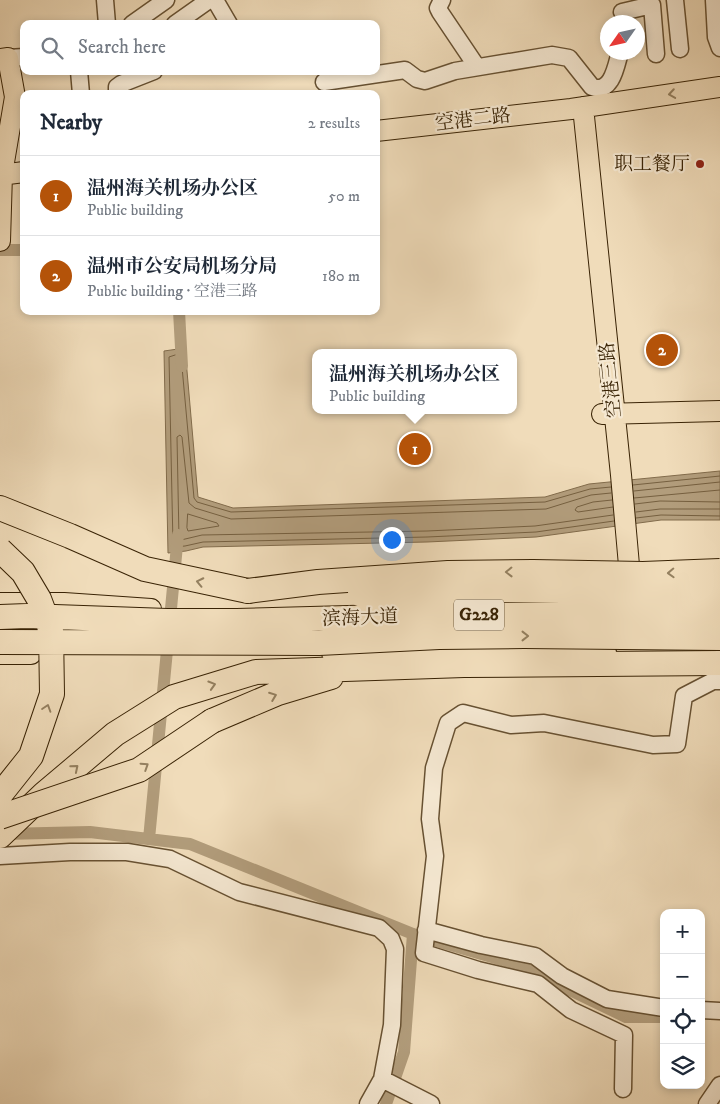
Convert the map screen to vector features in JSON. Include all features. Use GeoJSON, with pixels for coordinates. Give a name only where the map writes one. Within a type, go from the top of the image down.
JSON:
{"type":"FeatureCollection","features":[{"type":"Feature","properties":{"kind":"highway"},"geometry":{"type":"LineString","coordinates":[[0,494],[70,536]]}},
{"type":"Feature","properties":{"kind":"highway"},"geometry":{"type":"LineString","coordinates":[[0,508],[145,569],[248,591],[340,594],[504,590],[720,593]]}},
{"type":"Feature","properties":{"kind":"highway"},"geometry":{"type":"LineString","coordinates":[[0,550],[23,572],[39,599],[51,631],[52,694],[31,756],[0,795]]}},
{"type":"Feature","properties":{"kind":"highway"},"geometry":{"type":"LineString","coordinates":[[248,591],[318,582],[448,573],[643,574],[720,572]]}},
{"type":"Feature","properties":{"kind":"highway","name":"滨海大道"},"geometry":{"type":"LineString","coordinates":[[0,617],[237,621],[460,615],[720,614]]}},
{"type":"Feature","properties":{"kind":"highway","name":"滨海大道"},"geometry":{"type":"LineString","coordinates":[[0,642],[319,643],[439,637],[524,636],[720,638]]}},
{"type":"Feature","properties":{"kind":"highway"},"geometry":{"type":"LineString","coordinates":[[0,836],[44,794],[115,734],[174,697],[256,672],[364,667],[720,663]]}},
{"type":"Feature","properties":{"kind":"highway"},"geometry":{"type":"LineString","coordinates":[[0,817],[139,770],[212,721],[278,693],[364,667]]}},
{"type":"Feature","properties":{"kind":"main road"},"geometry":{"type":"LineString","coordinates":[[0,241],[1,175],[15,97],[10,58]]}},
{"type":"Feature","properties":{"kind":"main road","name":"空港二路"},"geometry":{"type":"LineString","coordinates":[[380,131],[577,108],[720,87]]}},
{"type":"Feature","properties":{"kind":"main road","name":"空港三路"},"geometry":{"type":"LineString","coordinates":[[577,108],[615,475],[629,652]]}},
{"type":"Feature","properties":{"kind":"main road"},"geometry":{"type":"LineString","coordinates":[[1,175],[20,173]]}},
{"type":"Feature","properties":{"kind":"main road"},"geometry":{"type":"LineString","coordinates":[[608,414],[720,410]]}},
{"type":"Feature","properties":{"kind":"main road"},"geometry":{"type":"LineString","coordinates":[[0,603],[64,603],[187,612],[720,601]]}},
{"type":"Feature","properties":{"kind":"main road"},"geometry":{"type":"LineString","coordinates":[[0,654],[720,652]]}},
{"type":"Feature","properties":{"kind":"street"},"geometry":{"type":"LineString","coordinates":[[104,0],[106,20]]}},
{"type":"Feature","properties":{"kind":"street"},"geometry":{"type":"LineString","coordinates":[[138,20],[166,0]]}},
{"type":"Feature","properties":{"kind":"street"},"geometry":{"type":"LineString","coordinates":[[182,20],[209,0]]}},
{"type":"Feature","properties":{"kind":"street"},"geometry":{"type":"LineString","coordinates":[[215,0],[227,20]]}},
{"type":"Feature","properties":{"kind":"street"},"geometry":{"type":"LineString","coordinates":[[442,0],[438,8],[440,12],[478,67]]}},
{"type":"Feature","properties":{"kind":"street"},"geometry":{"type":"LineString","coordinates":[[675,0],[680,49]]}},
{"type":"Feature","properties":{"kind":"street"},"geometry":{"type":"LineString","coordinates":[[714,0],[716,37],[720,48]]}},
{"type":"Feature","properties":{"kind":"street"},"geometry":{"type":"LineString","coordinates":[[621,8],[652,3],[656,54]]}},
{"type":"Feature","properties":{"kind":"street"},"geometry":{"type":"LineString","coordinates":[[380,74],[405,70],[417,79],[425,81],[455,71],[552,55],[569,58],[592,87],[597,89],[606,87],[610,82],[617,60]]}},
{"type":"Feature","properties":{"kind":"street"},"geometry":{"type":"LineString","coordinates":[[80,75],[81,90]]}},
{"type":"Feature","properties":{"kind":"street"},"geometry":{"type":"LineString","coordinates":[[117,90],[117,87],[121,84],[144,75]]}},
{"type":"Feature","properties":{"kind":"street"},"geometry":{"type":"LineString","coordinates":[[324,82],[371,75]]}},
{"type":"Feature","properties":{"kind":"street"},"geometry":{"type":"LineString","coordinates":[[623,1089],[624,1035],[571,1010],[538,984],[478,970],[424,953],[435,856],[430,818],[434,768],[448,723],[463,713],[511,725],[544,723],[653,745],[677,744],[684,696],[713,681],[720,682]]}},
{"type":"Feature","properties":{"kind":"street"},"geometry":{"type":"LineString","coordinates":[[0,856],[70,852],[127,852],[170,859],[239,892],[378,928],[391,939],[395,949],[392,1025],[382,1079],[368,1104]]}},
{"type":"Feature","properties":{"kind":"street"},"geometry":{"type":"LineString","coordinates":[[426,934],[535,956],[562,976],[607,999],[660,1007]]}},
{"type":"Feature","properties":{"kind":"street"},"geometry":{"type":"LineString","coordinates":[[705,1010],[720,1012]]}},
{"type":"Feature","properties":{"kind":"street"},"geometry":{"type":"LineString","coordinates":[[382,1079],[431,1104]]}},
{"type":"Feature","properties":{"kind":"street"},"geometry":{"type":"LineString","coordinates":[[707,1104],[720,1085]]}},
{"type":"Feature","properties":{"kind":"water"},"geometry":{"type":"Polygon","coordinates":[[[185,348],[198,497],[233,508],[545,497],[589,484],[720,471],[720,520],[661,520],[536,537],[427,542],[203,547],[168,553],[164,351],[185,348]]]}},
{"type":"Feature","properties":{"kind":"waterway"},"geometry":{"type":"LineString","coordinates":[[0,250],[20,250]]}},
{"type":"Feature","properties":{"kind":"waterway"},"geometry":{"type":"LineString","coordinates":[[179,315],[182,366]]}},
{"type":"Feature","properties":{"kind":"waterway"},"geometry":{"type":"LineString","coordinates":[[149,839],[178,535]]}},
{"type":"Feature","properties":{"kind":"waterway"},"geometry":{"type":"LineString","coordinates":[[3,834],[90,832],[190,844],[413,934],[516,964],[626,1017],[660,1017]]}},
{"type":"Feature","properties":{"kind":"waterway"},"geometry":{"type":"LineString","coordinates":[[386,1104],[404,1052],[413,934]]}},
{"type":"Feature","properties":{"kind":"place","name":"职工餐厅"},"geometry":{"type":"Point","coordinates":[700,164]}},
{"type":"Feature","properties":{"kind":"place","name":"温州市公安局机场分局"},"geometry":{"type":"Point","coordinates":[662,350]}},
{"type":"Feature","properties":{"kind":"place","name":"温州海关机场办公区"},"geometry":{"type":"Point","coordinates":[415,449]}}]}
